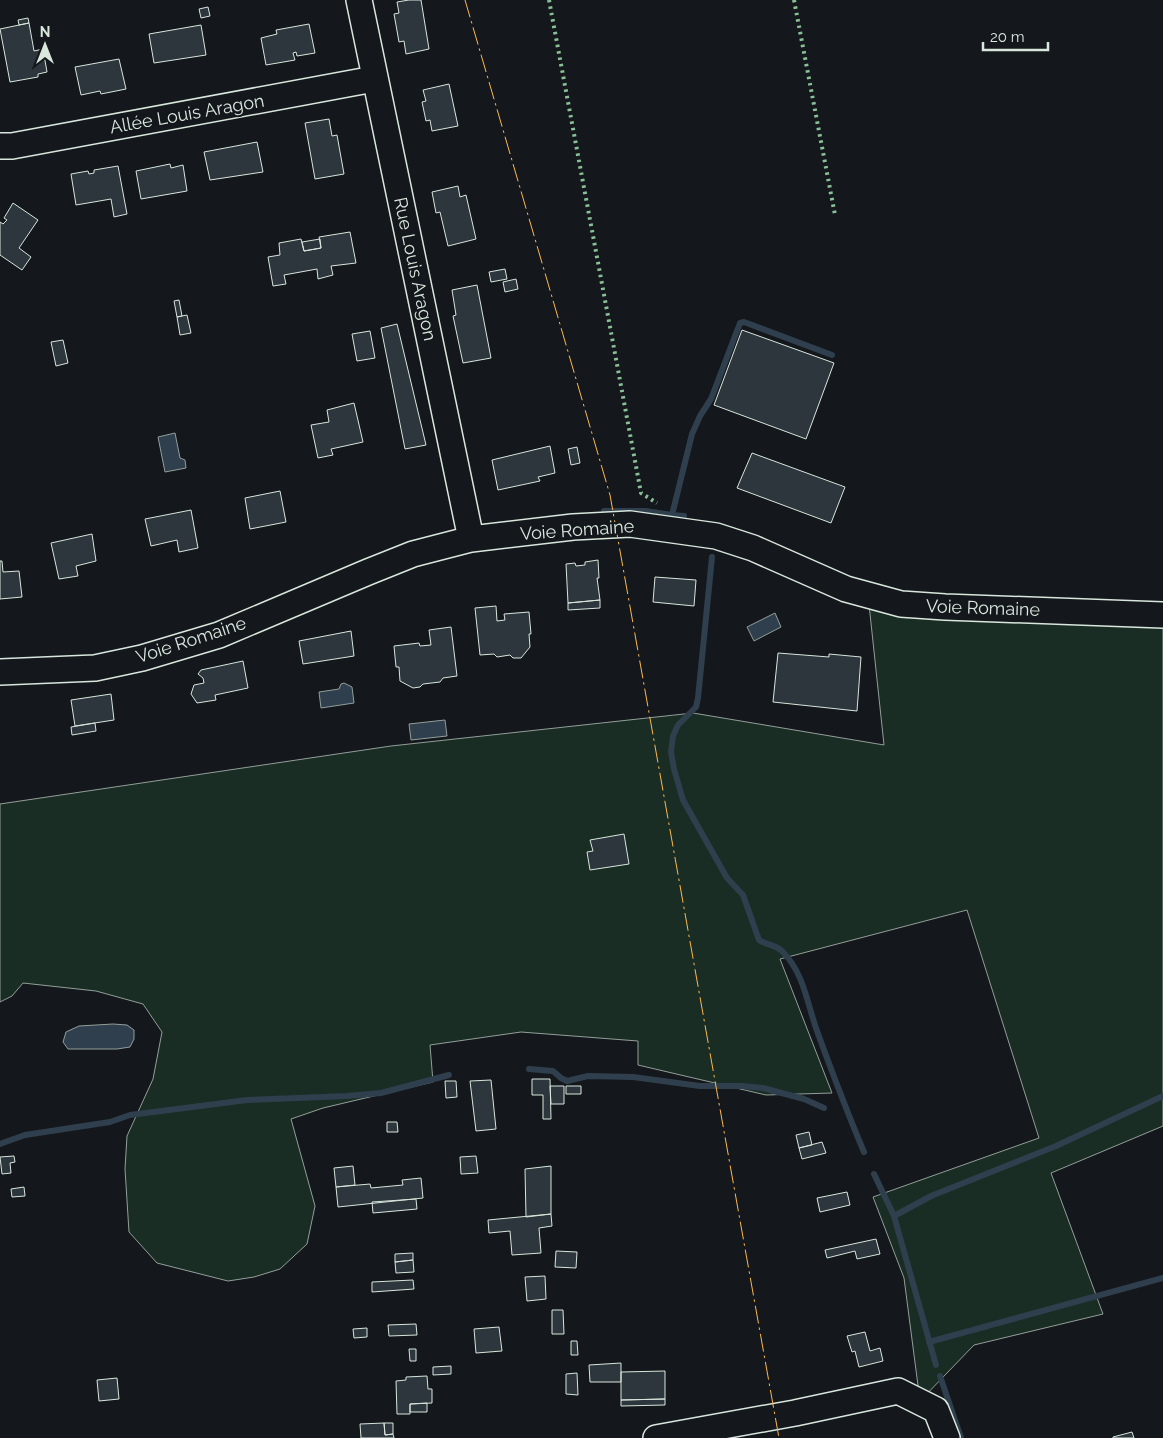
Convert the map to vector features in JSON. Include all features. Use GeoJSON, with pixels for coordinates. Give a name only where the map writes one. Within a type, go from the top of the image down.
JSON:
{"type":"FeatureCollection","features":[{"type":"Feature","properties":{"kind":"street","name":"Rue Louis Aragon"},"geometry":{"type":"LineString","coordinates":[[359,0],[471,539]]}},
{"type":"Feature","properties":{"kind":"street","name":"Allée Louis Aragon"},"geometry":{"type":"LineString","coordinates":[[0,146],[12,146],[374,79]]}},
{"type":"Feature","properties":{"kind":"street","name":"Voie Romaine"},"geometry":{"type":"LineString","coordinates":[[0,672],[95,668],[142,658],[219,635],[413,554],[471,539],[573,527],[630,524],[716,536],[753,548],[846,589],[902,604],[1163,615]]}},
{"type":"Feature","properties":{"kind":"street"},"geometry":{"type":"LineString","coordinates":[[656,1438],[795,1413],[898,1391],[936,1410],[947,1438]]}},
{"type":"Feature","properties":{"kind":"green space"},"geometry":{"type":"Polygon","coordinates":[[[868,595],[1163,615],[1163,1126],[1051,1173],[1103,1314],[974,1345],[920,1401],[904,1278],[873,1197],[1039,1138],[967,910],[780,959],[832,1093],[766,1095],[638,1065],[638,1041],[521,1032],[430,1045],[433,1082],[323,1108],[291,1119],[315,1206],[307,1244],[280,1269],[254,1277],[228,1281],[157,1263],[129,1232],[125,1169],[127,1136],[153,1079],[162,1032],[143,1004],[96,991],[23,983],[12,996],[0,1002],[0,804],[391,746],[693,713],[884,745],[868,595]]]}},
{"type":"Feature","properties":{"kind":"water"},"geometry":{"type":"Polygon","coordinates":[[[175,433],[180,458],[185,460],[186,468],[165,472],[158,437],[175,433]]]}},
{"type":"Feature","properties":{"kind":"water"},"geometry":{"type":"Polygon","coordinates":[[[775,613],[781,627],[754,641],[747,627],[775,613]]]}},
{"type":"Feature","properties":{"kind":"water"},"geometry":{"type":"Polygon","coordinates":[[[344,683],[352,687],[354,703],[321,708],[319,692],[339,689],[341,684],[344,683]]]}},
{"type":"Feature","properties":{"kind":"water"},"geometry":{"type":"Polygon","coordinates":[[[445,720],[447,736],[411,740],[409,724],[445,720]]]}},
{"type":"Feature","properties":{"kind":"water"},"geometry":{"type":"Polygon","coordinates":[[[127,1025],[134,1030],[134,1039],[130,1047],[117,1049],[68,1049],[63,1042],[66,1032],[79,1026],[127,1025]]]}},
{"type":"Feature","properties":{"kind":"building"},"geometry":{"type":"Polygon","coordinates":[[[421,0],[429,49],[406,54],[404,41],[399,42],[394,14],[399,13],[397,2],[421,0]]]}},
{"type":"Feature","properties":{"kind":"building"},"geometry":{"type":"Polygon","coordinates":[[[208,7],[210,16],[201,18],[199,9],[208,7]]]}},
{"type":"Feature","properties":{"kind":"building"},"geometry":{"type":"Polygon","coordinates":[[[28,18],[29,23],[19,25],[18,20],[28,18]]]}},
{"type":"Feature","properties":{"kind":"building"},"geometry":{"type":"Polygon","coordinates":[[[29,23],[34,51],[43,49],[47,72],[38,74],[38,77],[10,82],[0,29],[29,23]]]}},
{"type":"Feature","properties":{"kind":"building"},"geometry":{"type":"Polygon","coordinates":[[[309,24],[315,53],[297,56],[296,52],[293,53],[295,60],[266,65],[261,38],[277,34],[276,30],[309,24]]]}},
{"type":"Feature","properties":{"kind":"building"},"geometry":{"type":"Polygon","coordinates":[[[201,25],[206,55],[154,63],[149,34],[201,25]]]}},
{"type":"Feature","properties":{"kind":"building"},"geometry":{"type":"Polygon","coordinates":[[[119,59],[126,89],[101,94],[100,91],[81,95],[75,67],[119,59]]]}},
{"type":"Feature","properties":{"kind":"building"},"geometry":{"type":"Polygon","coordinates":[[[449,84],[458,126],[432,131],[430,120],[426,121],[422,102],[426,101],[423,90],[449,84]]]}},
{"type":"Feature","properties":{"kind":"building"},"geometry":{"type":"Polygon","coordinates":[[[329,119],[332,136],[337,135],[344,174],[315,179],[305,123],[329,119]]]}},
{"type":"Feature","properties":{"kind":"building"},"geometry":{"type":"Polygon","coordinates":[[[257,142],[263,172],[210,180],[204,152],[257,142]]]}},
{"type":"Feature","properties":{"kind":"building"},"geometry":{"type":"Polygon","coordinates":[[[170,164],[171,168],[183,165],[187,191],[141,199],[136,171],[170,164]]]}},
{"type":"Feature","properties":{"kind":"building"},"geometry":{"type":"Polygon","coordinates":[[[118,166],[127,214],[114,217],[111,199],[76,205],[71,174],[88,171],[89,174],[94,173],[94,170],[118,166]]]}},
{"type":"Feature","properties":{"kind":"building"},"geometry":{"type":"Polygon","coordinates":[[[458,186],[460,197],[466,195],[476,239],[448,246],[440,212],[436,213],[432,192],[458,186]]]}},
{"type":"Feature","properties":{"kind":"building"},"geometry":{"type":"Polygon","coordinates":[[[13,203],[38,220],[19,248],[31,257],[22,270],[0,255],[0,222],[3,224],[7,220],[4,218],[13,203]]]}},
{"type":"Feature","properties":{"kind":"building"},"geometry":{"type":"Polygon","coordinates":[[[350,232],[356,263],[331,266],[333,275],[318,279],[317,269],[284,275],[286,284],[273,286],[268,257],[280,255],[279,243],[301,239],[304,251],[321,248],[319,237],[350,232]]]}},
{"type":"Feature","properties":{"kind":"building"},"geometry":{"type":"Polygon","coordinates":[[[320,239],[321,248],[304,251],[302,242],[320,239]]]}},
{"type":"Feature","properties":{"kind":"building"},"geometry":{"type":"Polygon","coordinates":[[[505,269],[507,279],[491,282],[489,272],[505,269]]]}},
{"type":"Feature","properties":{"kind":"building"},"geometry":{"type":"Polygon","coordinates":[[[516,279],[518,289],[505,292],[503,282],[516,279]]]}},
{"type":"Feature","properties":{"kind":"building"},"geometry":{"type":"Polygon","coordinates":[[[477,285],[491,358],[463,363],[453,316],[456,315],[452,290],[477,285]]]}},
{"type":"Feature","properties":{"kind":"building"},"geometry":{"type":"Polygon","coordinates":[[[179,300],[182,316],[177,317],[174,301],[179,300]]]}},
{"type":"Feature","properties":{"kind":"building"},"geometry":{"type":"Polygon","coordinates":[[[187,315],[191,333],[180,335],[177,317],[187,315]]]}},
{"type":"Feature","properties":{"kind":"building"},"geometry":{"type":"Polygon","coordinates":[[[397,324],[426,445],[405,449],[381,328],[397,324]]]}},
{"type":"Feature","properties":{"kind":"building"},"geometry":{"type":"Polygon","coordinates":[[[742,330],[834,363],[806,439],[714,405],[742,330]]]}},
{"type":"Feature","properties":{"kind":"building"},"geometry":{"type":"Polygon","coordinates":[[[370,331],[375,358],[357,361],[352,334],[370,331]]]}},
{"type":"Feature","properties":{"kind":"building"},"geometry":{"type":"Polygon","coordinates":[[[63,340],[68,363],[56,366],[51,342],[63,340]]]}},
{"type":"Feature","properties":{"kind":"building"},"geometry":{"type":"Polygon","coordinates":[[[354,403],[363,442],[331,449],[333,455],[318,458],[311,425],[329,422],[327,410],[354,403]]]}},
{"type":"Feature","properties":{"kind":"building"},"geometry":{"type":"Polygon","coordinates":[[[550,446],[555,473],[538,477],[540,481],[498,490],[492,460],[550,446]]]}},
{"type":"Feature","properties":{"kind":"building"},"geometry":{"type":"Polygon","coordinates":[[[577,447],[580,463],[571,465],[568,449],[577,447]]]}},
{"type":"Feature","properties":{"kind":"building"},"geometry":{"type":"Polygon","coordinates":[[[752,453],[845,487],[831,523],[737,488],[752,453]]]}},
{"type":"Feature","properties":{"kind":"building"},"geometry":{"type":"Polygon","coordinates":[[[280,491],[286,522],[250,529],[245,498],[280,491]]]}},
{"type":"Feature","properties":{"kind":"building"},"geometry":{"type":"Polygon","coordinates":[[[191,510],[198,548],[179,552],[177,540],[151,546],[145,519],[191,510]]]}},
{"type":"Feature","properties":{"kind":"building"},"geometry":{"type":"Polygon","coordinates":[[[92,534],[96,561],[76,566],[78,576],[59,579],[51,543],[92,534]]]}},
{"type":"Feature","properties":{"kind":"building"},"geometry":{"type":"Polygon","coordinates":[[[598,560],[599,578],[597,578],[600,600],[568,603],[566,564],[585,565],[585,562],[598,560]]]}},
{"type":"Feature","properties":{"kind":"building"},"geometry":{"type":"Polygon","coordinates":[[[0,561],[2,561],[3,572],[19,571],[22,597],[0,599],[0,561]]]}},
{"type":"Feature","properties":{"kind":"building"},"geometry":{"type":"Polygon","coordinates":[[[655,577],[696,580],[694,606],[653,602],[655,577]]]}},
{"type":"Feature","properties":{"kind":"building"},"geometry":{"type":"Polygon","coordinates":[[[600,600],[600,608],[568,610],[568,603],[600,600]]]}},
{"type":"Feature","properties":{"kind":"building"},"geometry":{"type":"Polygon","coordinates":[[[496,606],[497,621],[505,620],[504,614],[529,612],[530,647],[521,658],[513,658],[510,655],[497,657],[494,654],[480,655],[475,608],[496,606]]]}},
{"type":"Feature","properties":{"kind":"building"},"geometry":{"type":"Polygon","coordinates":[[[451,627],[457,676],[443,678],[440,682],[423,684],[420,687],[413,688],[400,681],[399,667],[396,667],[394,646],[419,643],[420,646],[431,645],[429,630],[451,627]]]}},
{"type":"Feature","properties":{"kind":"building"},"geometry":{"type":"Polygon","coordinates":[[[351,631],[354,656],[303,664],[299,641],[351,631]]]}},
{"type":"Feature","properties":{"kind":"building"},"geometry":{"type":"Polygon","coordinates":[[[778,653],[829,657],[829,654],[861,657],[857,711],[773,702],[778,653]]]}},
{"type":"Feature","properties":{"kind":"building"},"geometry":{"type":"Polygon","coordinates":[[[243,661],[248,688],[215,695],[216,700],[197,703],[191,694],[194,685],[204,683],[203,678],[198,674],[201,670],[243,661]]]}},
{"type":"Feature","properties":{"kind":"building"},"geometry":{"type":"Polygon","coordinates":[[[111,694],[114,720],[75,726],[71,700],[111,694]]]}},
{"type":"Feature","properties":{"kind":"building"},"geometry":{"type":"Polygon","coordinates":[[[95,723],[96,731],[72,735],[71,727],[95,723]]]}},
{"type":"Feature","properties":{"kind":"building"},"geometry":{"type":"Polygon","coordinates":[[[624,834],[629,864],[590,870],[587,852],[593,851],[590,840],[624,834]]]}},
{"type":"Feature","properties":{"kind":"building"},"geometry":{"type":"Polygon","coordinates":[[[532,1079],[550,1079],[551,1119],[543,1119],[543,1095],[532,1095],[532,1079]]]}},
{"type":"Feature","properties":{"kind":"building"},"geometry":{"type":"Polygon","coordinates":[[[491,1080],[496,1129],[476,1131],[470,1081],[491,1080]]]}},
{"type":"Feature","properties":{"kind":"building"},"geometry":{"type":"Polygon","coordinates":[[[445,1081],[456,1081],[457,1097],[446,1098],[445,1081]]]}},
{"type":"Feature","properties":{"kind":"building"},"geometry":{"type":"Polygon","coordinates":[[[550,1086],[564,1086],[564,1104],[551,1104],[550,1086]]]}},
{"type":"Feature","properties":{"kind":"building"},"geometry":{"type":"Polygon","coordinates":[[[566,1086],[581,1086],[581,1094],[566,1094],[566,1086]]]}},
{"type":"Feature","properties":{"kind":"building"},"geometry":{"type":"Polygon","coordinates":[[[387,1122],[397,1122],[398,1132],[387,1132],[387,1122]]]}},
{"type":"Feature","properties":{"kind":"building"},"geometry":{"type":"Polygon","coordinates":[[[809,1132],[812,1145],[799,1148],[796,1135],[809,1132]]]}},
{"type":"Feature","properties":{"kind":"building"},"geometry":{"type":"Polygon","coordinates":[[[822,1142],[826,1153],[802,1159],[799,1148],[822,1142]]]}},
{"type":"Feature","properties":{"kind":"building"},"geometry":{"type":"Polygon","coordinates":[[[14,1156],[15,1162],[10,1163],[11,1173],[2,1174],[0,1157],[14,1156]]]}},
{"type":"Feature","properties":{"kind":"building"},"geometry":{"type":"Polygon","coordinates":[[[476,1156],[478,1173],[461,1174],[460,1157],[476,1156]]]}},
{"type":"Feature","properties":{"kind":"building"},"geometry":{"type":"Polygon","coordinates":[[[353,1166],[355,1185],[336,1187],[334,1168],[353,1166]]]}},
{"type":"Feature","properties":{"kind":"building"},"geometry":{"type":"Polygon","coordinates":[[[551,1166],[551,1214],[526,1217],[525,1169],[551,1166]]]}},
{"type":"Feature","properties":{"kind":"building"},"geometry":{"type":"Polygon","coordinates":[[[421,1178],[423,1198],[338,1207],[336,1187],[370,1184],[371,1188],[403,1185],[402,1180],[421,1178]]]}},
{"type":"Feature","properties":{"kind":"building"},"geometry":{"type":"Polygon","coordinates":[[[24,1187],[25,1196],[12,1197],[11,1189],[24,1187]]]}},
{"type":"Feature","properties":{"kind":"building"},"geometry":{"type":"Polygon","coordinates":[[[847,1192],[850,1205],[820,1212],[817,1198],[847,1192]]]}},
{"type":"Feature","properties":{"kind":"building"},"geometry":{"type":"Polygon","coordinates":[[[416,1199],[417,1209],[373,1213],[372,1202],[416,1199]]]}},
{"type":"Feature","properties":{"kind":"building"},"geometry":{"type":"Polygon","coordinates":[[[551,1214],[552,1226],[539,1228],[541,1253],[512,1255],[510,1231],[489,1233],[488,1220],[551,1214]]]}},
{"type":"Feature","properties":{"kind":"building"},"geometry":{"type":"Polygon","coordinates":[[[876,1239],[880,1254],[857,1259],[855,1251],[827,1258],[825,1250],[876,1239]]]}},
{"type":"Feature","properties":{"kind":"building"},"geometry":{"type":"Polygon","coordinates":[[[556,1251],[577,1252],[576,1268],[555,1267],[556,1251]]]}},
{"type":"Feature","properties":{"kind":"building"},"geometry":{"type":"Polygon","coordinates":[[[413,1253],[413,1260],[395,1262],[395,1254],[413,1253]]]}},
{"type":"Feature","properties":{"kind":"building"},"geometry":{"type":"Polygon","coordinates":[[[413,1260],[414,1272],[396,1273],[395,1262],[413,1260]]]}},
{"type":"Feature","properties":{"kind":"building"},"geometry":{"type":"Polygon","coordinates":[[[545,1276],[546,1299],[527,1301],[525,1277],[545,1276]]]}},
{"type":"Feature","properties":{"kind":"building"},"geometry":{"type":"Polygon","coordinates":[[[413,1280],[414,1289],[372,1292],[372,1282],[413,1280]]]}},
{"type":"Feature","properties":{"kind":"building"},"geometry":{"type":"Polygon","coordinates":[[[552,1310],[563,1310],[564,1334],[552,1334],[552,1310]]]}},
{"type":"Feature","properties":{"kind":"building"},"geometry":{"type":"Polygon","coordinates":[[[416,1324],[417,1335],[389,1336],[388,1325],[416,1324]]]}},
{"type":"Feature","properties":{"kind":"building"},"geometry":{"type":"Polygon","coordinates":[[[499,1327],[502,1351],[476,1353],[474,1329],[499,1327]]]}},
{"type":"Feature","properties":{"kind":"building"},"geometry":{"type":"Polygon","coordinates":[[[367,1328],[367,1337],[354,1338],[353,1329],[367,1328]]]}},
{"type":"Feature","properties":{"kind":"building"},"geometry":{"type":"Polygon","coordinates":[[[865,1332],[870,1351],[880,1348],[883,1361],[859,1367],[855,1351],[852,1352],[847,1336],[865,1332]]]}},
{"type":"Feature","properties":{"kind":"building"},"geometry":{"type":"Polygon","coordinates":[[[571,1341],[577,1341],[578,1355],[571,1355],[571,1341]]]}},
{"type":"Feature","properties":{"kind":"building"},"geometry":{"type":"Polygon","coordinates":[[[409,1349],[416,1349],[416,1361],[410,1361],[409,1349]]]}},
{"type":"Feature","properties":{"kind":"building"},"geometry":{"type":"Polygon","coordinates":[[[621,1363],[621,1382],[590,1382],[589,1365],[621,1363]]]}},
{"type":"Feature","properties":{"kind":"building"},"geometry":{"type":"Polygon","coordinates":[[[451,1366],[451,1374],[433,1375],[433,1367],[451,1366]]]}},
{"type":"Feature","properties":{"kind":"building"},"geometry":{"type":"Polygon","coordinates":[[[665,1371],[665,1399],[621,1400],[621,1372],[665,1371]]]}},
{"type":"Feature","properties":{"kind":"building"},"geometry":{"type":"Polygon","coordinates":[[[577,1373],[578,1395],[566,1394],[566,1374],[577,1373]]]}},
{"type":"Feature","properties":{"kind":"building"},"geometry":{"type":"Polygon","coordinates":[[[427,1376],[428,1389],[432,1389],[432,1403],[410,1404],[410,1414],[397,1414],[396,1381],[406,1380],[406,1377],[427,1376]]]}},
{"type":"Feature","properties":{"kind":"building"},"geometry":{"type":"Polygon","coordinates":[[[117,1378],[119,1399],[99,1401],[97,1380],[117,1378]]]}},
{"type":"Feature","properties":{"kind":"building"},"geometry":{"type":"Polygon","coordinates":[[[665,1399],[665,1405],[621,1406],[621,1400],[665,1399]]]}},
{"type":"Feature","properties":{"kind":"building"},"geometry":{"type":"Polygon","coordinates":[[[427,1403],[427,1412],[410,1412],[410,1404],[427,1403]]]}},
{"type":"Feature","properties":{"kind":"building"},"geometry":{"type":"Polygon","coordinates":[[[384,1423],[393,1423],[393,1434],[385,1435],[384,1423]]]}},
{"type":"Feature","properties":{"kind":"building"},"geometry":{"type":"Polygon","coordinates":[[[384,1423],[385,1435],[393,1434],[394,1438],[361,1438],[360,1424],[384,1423]]]}},
{"type":"Feature","properties":{"kind":"building"},"geometry":{"type":"Polygon","coordinates":[[[1132,1432],[1134,1438],[1113,1438],[1113,1437],[1132,1432]]]}},
{"type":"Feature","properties":{"kind":"waterway"},"geometry":{"type":"LineString","coordinates":[[684,516],[672,515],[692,434],[700,416],[711,399],[740,323],[744,322],[832,355]]}},
{"type":"Feature","properties":{"kind":"waterway"},"geometry":{"type":"LineString","coordinates":[[604,511],[645,511],[672,515]]}},
{"type":"Feature","properties":{"kind":"waterway"},"geometry":{"type":"LineString","coordinates":[[712,557],[698,698],[696,707],[678,725],[673,736],[671,752],[674,769],[683,800],[727,878],[743,895],[759,940],[780,949],[800,979],[828,1062],[864,1152]]}},
{"type":"Feature","properties":{"kind":"waterway"},"geometry":{"type":"LineString","coordinates":[[529,1069],[553,1071],[567,1081],[588,1076],[633,1077],[700,1086],[763,1088],[804,1099],[824,1108]]}},
{"type":"Feature","properties":{"kind":"waterway"},"geometry":{"type":"LineString","coordinates":[[0,1144],[25,1135],[110,1122],[130,1115],[247,1100],[381,1093],[449,1075]]}},
{"type":"Feature","properties":{"kind":"waterway"},"geometry":{"type":"LineString","coordinates":[[874,1174],[894,1216],[931,1196],[1056,1146],[1163,1096]]}},
{"type":"Feature","properties":{"kind":"waterway"},"geometry":{"type":"LineString","coordinates":[[894,1216],[936,1365]]}},
{"type":"Feature","properties":{"kind":"waterway"},"geometry":{"type":"LineString","coordinates":[[929,1342],[1163,1278]]}},
{"type":"Feature","properties":{"kind":"waterway"},"geometry":{"type":"LineString","coordinates":[[940,1376],[961,1438]]}},
{"type":"Feature","properties":{"kind":"hedge"},"geometry":{"type":"LineString","coordinates":[[549,0],[641,493],[657,503]]}},
{"type":"Feature","properties":{"kind":"hedge"},"geometry":{"type":"LineString","coordinates":[[794,0],[835,215]]}},
{"type":"Feature","properties":{"kind":"power"},"geometry":{"type":"LineString","coordinates":[[465,0],[610,495],[779,1438]]}}]}
